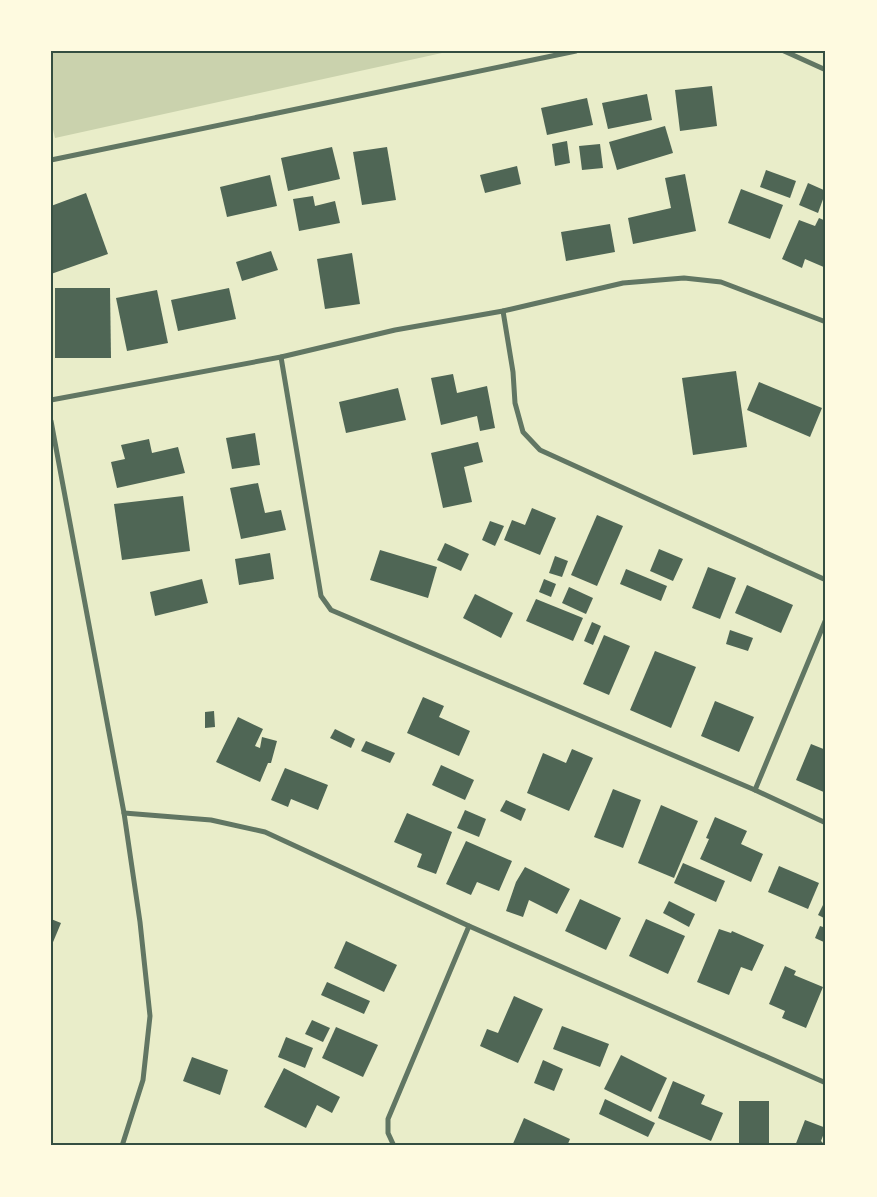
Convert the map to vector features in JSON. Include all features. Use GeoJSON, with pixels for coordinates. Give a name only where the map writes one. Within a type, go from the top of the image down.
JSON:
{"type":"FeatureCollection","features":[{"type":"Feature","properties":{"kind":"street"},"geometry":{"type":"LineString","coordinates":[[51,160],[576,51]]}},
{"type":"Feature","properties":{"kind":"street"},"geometry":{"type":"LineString","coordinates":[[784,51],[826,70]]}},
{"type":"Feature","properties":{"kind":"street"},"geometry":{"type":"LineString","coordinates":[[51,400],[281,356],[395,330],[503,311],[623,283],[684,278],[721,282],[826,322]]}},
{"type":"Feature","properties":{"kind":"street"},"geometry":{"type":"LineString","coordinates":[[503,311],[513,372],[515,403],[523,432],[540,450],[826,580]]}},
{"type":"Feature","properties":{"kind":"street"},"geometry":{"type":"LineString","coordinates":[[281,356],[321,596],[331,610],[756,790],[826,823]]}},
{"type":"Feature","properties":{"kind":"street"},"geometry":{"type":"LineString","coordinates":[[51,421],[124,813],[140,922],[150,1016],[144,1080],[122,1146]]}},
{"type":"Feature","properties":{"kind":"street"},"geometry":{"type":"LineString","coordinates":[[756,790],[826,619]]}},
{"type":"Feature","properties":{"kind":"street"},"geometry":{"type":"LineString","coordinates":[[124,813],[210,820],[265,832],[468,926],[826,1083]]}},
{"type":"Feature","properties":{"kind":"street"},"geometry":{"type":"LineString","coordinates":[[394,1146],[388,1133],[388,1119],[468,926]]}},
{"type":"Feature","properties":{"kind":"green space"},"geometry":{"type":"Polygon","coordinates":[[[51,51],[451,51],[55,138],[51,121],[51,51]]]}},
{"type":"Feature","properties":{"kind":"building"},"geometry":{"type":"Polygon","coordinates":[[[712,86],[717,126],[680,131],[675,90],[712,86]]]}},
{"type":"Feature","properties":{"kind":"building"},"geometry":{"type":"Polygon","coordinates":[[[647,94],[652,120],[608,129],[602,103],[647,94]]]}},
{"type":"Feature","properties":{"kind":"building"},"geometry":{"type":"Polygon","coordinates":[[[587,98],[593,125],[547,135],[541,108],[587,98]]]}},
{"type":"Feature","properties":{"kind":"building"},"geometry":{"type":"Polygon","coordinates":[[[665,126],[673,153],[617,170],[609,142],[665,126]]]}},
{"type":"Feature","properties":{"kind":"building"},"geometry":{"type":"Polygon","coordinates":[[[567,141],[570,163],[555,166],[552,144],[567,141]]]}},
{"type":"Feature","properties":{"kind":"building"},"geometry":{"type":"Polygon","coordinates":[[[600,144],[603,168],[582,170],[579,146],[600,144]]]}},
{"type":"Feature","properties":{"kind":"building"},"geometry":{"type":"Polygon","coordinates":[[[332,147],[340,179],[288,191],[281,158],[332,147]]]}},
{"type":"Feature","properties":{"kind":"building"},"geometry":{"type":"Polygon","coordinates":[[[387,147],[396,200],[362,205],[353,152],[387,147]]]}},
{"type":"Feature","properties":{"kind":"building"},"geometry":{"type":"Polygon","coordinates":[[[517,166],[521,184],[485,193],[480,175],[517,166]]]}},
{"type":"Feature","properties":{"kind":"building"},"geometry":{"type":"Polygon","coordinates":[[[766,170],[796,181],[790,198],[760,187],[766,170]]]}},
{"type":"Feature","properties":{"kind":"building"},"geometry":{"type":"Polygon","coordinates":[[[685,174],[696,231],[633,244],[628,218],[671,208],[665,178],[685,174]]]}},
{"type":"Feature","properties":{"kind":"building"},"geometry":{"type":"Polygon","coordinates":[[[270,175],[277,206],[227,217],[220,187],[270,175]]]}},
{"type":"Feature","properties":{"kind":"building"},"geometry":{"type":"Polygon","coordinates":[[[808,183],[826,191],[818,213],[799,205],[808,183]]]}},
{"type":"Feature","properties":{"kind":"building"},"geometry":{"type":"Polygon","coordinates":[[[741,189],[783,205],[770,239],[728,223],[741,189]]]}},
{"type":"Feature","properties":{"kind":"building"},"geometry":{"type":"Polygon","coordinates":[[[86,193],[108,254],[51,274],[51,206],[86,193]]]}},
{"type":"Feature","properties":{"kind":"building"},"geometry":{"type":"Polygon","coordinates":[[[313,196],[315,206],[335,201],[340,223],[299,231],[293,199],[313,196]]]}},
{"type":"Feature","properties":{"kind":"building"},"geometry":{"type":"Polygon","coordinates":[[[819,218],[826,221],[826,268],[805,259],[802,268],[782,259],[799,220],[815,226],[819,218]]]}},
{"type":"Feature","properties":{"kind":"building"},"geometry":{"type":"Polygon","coordinates":[[[610,224],[615,252],[566,261],[561,232],[610,224]]]}},
{"type":"Feature","properties":{"kind":"building"},"geometry":{"type":"Polygon","coordinates":[[[271,251],[278,270],[242,281],[236,262],[271,251]]]}},
{"type":"Feature","properties":{"kind":"building"},"geometry":{"type":"Polygon","coordinates":[[[352,253],[360,304],[325,309],[317,259],[352,253]]]}},
{"type":"Feature","properties":{"kind":"building"},"geometry":{"type":"Polygon","coordinates":[[[55,288],[110,288],[111,358],[55,358],[55,288]]]}},
{"type":"Feature","properties":{"kind":"building"},"geometry":{"type":"Polygon","coordinates":[[[229,288],[236,319],[178,331],[171,300],[229,288]]]}},
{"type":"Feature","properties":{"kind":"building"},"geometry":{"type":"Polygon","coordinates":[[[157,290],[168,343],[127,351],[116,298],[157,290]]]}},
{"type":"Feature","properties":{"kind":"building"},"geometry":{"type":"Polygon","coordinates":[[[736,371],[747,447],[693,455],[682,378],[736,371]]]}},
{"type":"Feature","properties":{"kind":"building"},"geometry":{"type":"Polygon","coordinates":[[[453,374],[457,393],[487,386],[495,428],[480,431],[477,416],[441,425],[431,378],[453,374]]]}},
{"type":"Feature","properties":{"kind":"building"},"geometry":{"type":"Polygon","coordinates":[[[759,382],[822,408],[810,437],[747,410],[759,382]]]}},
{"type":"Feature","properties":{"kind":"building"},"geometry":{"type":"Polygon","coordinates":[[[398,388],[406,420],[346,433],[339,402],[398,388]]]}},
{"type":"Feature","properties":{"kind":"building"},"geometry":{"type":"Polygon","coordinates":[[[255,433],[260,465],[232,469],[226,438],[255,433]]]}},
{"type":"Feature","properties":{"kind":"building"},"geometry":{"type":"Polygon","coordinates":[[[149,439],[152,453],[178,447],[185,473],[117,488],[111,462],[125,459],[121,445],[149,439]]]}},
{"type":"Feature","properties":{"kind":"building"},"geometry":{"type":"Polygon","coordinates":[[[478,442],[483,462],[464,467],[472,502],[443,508],[431,453],[478,442]]]}},
{"type":"Feature","properties":{"kind":"building"},"geometry":{"type":"Polygon","coordinates":[[[258,483],[265,513],[281,510],[286,530],[241,539],[230,488],[258,483]]]}},
{"type":"Feature","properties":{"kind":"building"},"geometry":{"type":"Polygon","coordinates":[[[183,496],[190,551],[122,560],[114,504],[183,496]]]}},
{"type":"Feature","properties":{"kind":"building"},"geometry":{"type":"Polygon","coordinates":[[[532,508],[556,518],[540,555],[504,540],[512,520],[525,525],[532,508]]]}},
{"type":"Feature","properties":{"kind":"building"},"geometry":{"type":"Polygon","coordinates":[[[597,515],[623,526],[597,586],[571,575],[597,515]]]}},
{"type":"Feature","properties":{"kind":"building"},"geometry":{"type":"Polygon","coordinates":[[[490,521],[504,526],[495,546],[482,540],[490,521]]]}},
{"type":"Feature","properties":{"kind":"building"},"geometry":{"type":"Polygon","coordinates":[[[445,543],[469,554],[461,571],[437,560],[445,543]]]}},
{"type":"Feature","properties":{"kind":"building"},"geometry":{"type":"Polygon","coordinates":[[[659,549],[683,559],[673,581],[650,571],[659,549]]]}},
{"type":"Feature","properties":{"kind":"building"},"geometry":{"type":"Polygon","coordinates":[[[380,550],[437,567],[428,598],[370,580],[380,550]]]}},
{"type":"Feature","properties":{"kind":"building"},"geometry":{"type":"Polygon","coordinates":[[[270,553],[274,579],[239,585],[235,559],[270,553]]]}},
{"type":"Feature","properties":{"kind":"building"},"geometry":{"type":"Polygon","coordinates":[[[555,556],[568,561],[562,577],[549,573],[555,556]]]}},
{"type":"Feature","properties":{"kind":"building"},"geometry":{"type":"Polygon","coordinates":[[[708,567],[736,578],[720,619],[692,608],[708,567]]]}},
{"type":"Feature","properties":{"kind":"building"},"geometry":{"type":"Polygon","coordinates":[[[626,569],[667,586],[661,601],[620,584],[626,569]]]}},
{"type":"Feature","properties":{"kind":"building"},"geometry":{"type":"Polygon","coordinates":[[[202,579],[208,603],[155,616],[150,592],[202,579]]]}},
{"type":"Feature","properties":{"kind":"building"},"geometry":{"type":"Polygon","coordinates":[[[544,579],[556,584],[551,597],[539,592],[544,579]]]}},
{"type":"Feature","properties":{"kind":"building"},"geometry":{"type":"Polygon","coordinates":[[[747,585],[793,605],[781,633],[735,613],[747,585]]]}},
{"type":"Feature","properties":{"kind":"building"},"geometry":{"type":"Polygon","coordinates":[[[569,587],[593,598],[586,614],[562,603],[569,587]]]}},
{"type":"Feature","properties":{"kind":"building"},"geometry":{"type":"Polygon","coordinates":[[[475,594],[513,613],[501,638],[463,618],[475,594]]]}},
{"type":"Feature","properties":{"kind":"building"},"geometry":{"type":"Polygon","coordinates":[[[536,599],[583,618],[573,641],[526,621],[536,599]]]}},
{"type":"Feature","properties":{"kind":"building"},"geometry":{"type":"Polygon","coordinates":[[[592,622],[601,626],[593,645],[584,641],[592,622]]]}},
{"type":"Feature","properties":{"kind":"building"},"geometry":{"type":"Polygon","coordinates":[[[730,630],[753,638],[748,651],[726,644],[730,630]]]}},
{"type":"Feature","properties":{"kind":"building"},"geometry":{"type":"Polygon","coordinates":[[[604,635],[630,646],[609,695],[583,684],[604,635]]]}},
{"type":"Feature","properties":{"kind":"building"},"geometry":{"type":"Polygon","coordinates":[[[655,651],[696,667],[671,728],[630,710],[655,651]]]}},
{"type":"Feature","properties":{"kind":"building"},"geometry":{"type":"Polygon","coordinates":[[[423,697],[444,706],[439,717],[470,731],[459,756],[407,733],[423,697]]]}},
{"type":"Feature","properties":{"kind":"building"},"geometry":{"type":"Polygon","coordinates":[[[715,701],[754,717],[739,752],[701,736],[715,701]]]}},
{"type":"Feature","properties":{"kind":"building"},"geometry":{"type":"Polygon","coordinates":[[[214,711],[215,727],[205,728],[205,712],[214,711]]]}},
{"type":"Feature","properties":{"kind":"building"},"geometry":{"type":"Polygon","coordinates":[[[238,717],[263,729],[255,746],[260,748],[262,737],[277,741],[271,763],[268,763],[260,782],[216,762],[238,717]]]}},
{"type":"Feature","properties":{"kind":"building"},"geometry":{"type":"Polygon","coordinates":[[[335,729],[355,739],[351,748],[330,738],[335,729]]]}},
{"type":"Feature","properties":{"kind":"building"},"geometry":{"type":"Polygon","coordinates":[[[366,741],[395,753],[390,763],[361,751],[366,741]]]}},
{"type":"Feature","properties":{"kind":"building"},"geometry":{"type":"Polygon","coordinates":[[[811,744],[826,750],[826,793],[796,780],[811,744]]]}},
{"type":"Feature","properties":{"kind":"building"},"geometry":{"type":"Polygon","coordinates":[[[572,749],[593,758],[569,811],[527,793],[543,753],[566,763],[572,749]]]}},
{"type":"Feature","properties":{"kind":"building"},"geometry":{"type":"Polygon","coordinates":[[[441,765],[474,780],[465,800],[432,785],[441,765]]]}},
{"type":"Feature","properties":{"kind":"building"},"geometry":{"type":"Polygon","coordinates":[[[285,768],[328,785],[318,810],[291,799],[288,807],[271,800],[285,768]]]}},
{"type":"Feature","properties":{"kind":"building"},"geometry":{"type":"Polygon","coordinates":[[[613,789],[641,800],[623,848],[594,837],[613,789]]]}},
{"type":"Feature","properties":{"kind":"building"},"geometry":{"type":"Polygon","coordinates":[[[506,800],[526,809],[521,821],[500,811],[506,800]]]}},
{"type":"Feature","properties":{"kind":"building"},"geometry":{"type":"Polygon","coordinates":[[[661,805],[698,821],[674,878],[638,863],[661,805]]]}},
{"type":"Feature","properties":{"kind":"building"},"geometry":{"type":"Polygon","coordinates":[[[465,810],[486,819],[479,837],[457,828],[465,810]]]}},
{"type":"Feature","properties":{"kind":"building"},"geometry":{"type":"Polygon","coordinates":[[[407,813],[452,832],[436,874],[417,867],[422,854],[394,842],[407,813]]]}},
{"type":"Feature","properties":{"kind":"building"},"geometry":{"type":"Polygon","coordinates":[[[715,817],[747,831],[741,844],[763,854],[751,882],[700,859],[709,839],[706,838],[715,817]]]}},
{"type":"Feature","properties":{"kind":"building"},"geometry":{"type":"Polygon","coordinates":[[[466,841],[512,861],[499,891],[477,882],[471,895],[446,884],[466,841]]]}},
{"type":"Feature","properties":{"kind":"building"},"geometry":{"type":"Polygon","coordinates":[[[683,863],[725,881],[716,902],[674,883],[683,863]]]}},
{"type":"Feature","properties":{"kind":"building"},"geometry":{"type":"Polygon","coordinates":[[[779,866],[819,883],[808,909],[768,892],[779,866]]]}},
{"type":"Feature","properties":{"kind":"building"},"geometry":{"type":"Polygon","coordinates":[[[525,867],[570,889],[557,914],[529,900],[523,917],[506,911],[516,882],[525,867]]]}},
{"type":"Feature","properties":{"kind":"building"},"geometry":{"type":"Polygon","coordinates":[[[580,899],[621,918],[606,950],[565,931],[580,899]]]}},
{"type":"Feature","properties":{"kind":"building"},"geometry":{"type":"Polygon","coordinates":[[[826,899],[826,919],[818,915],[826,899]]]}},
{"type":"Feature","properties":{"kind":"building"},"geometry":{"type":"Polygon","coordinates":[[[669,901],[695,914],[689,927],[663,913],[669,901]]]}},
{"type":"Feature","properties":{"kind":"building"},"geometry":{"type":"Polygon","coordinates":[[[51,919],[61,923],[51,947],[51,919]]]}},
{"type":"Feature","properties":{"kind":"building"},"geometry":{"type":"Polygon","coordinates":[[[646,919],[685,936],[668,974],[629,956],[646,919]]]}},
{"type":"Feature","properties":{"kind":"building"},"geometry":{"type":"Polygon","coordinates":[[[820,926],[826,928],[826,943],[815,938],[820,926]]]}},
{"type":"Feature","properties":{"kind":"building"},"geometry":{"type":"Polygon","coordinates":[[[719,929],[731,933],[732,931],[764,945],[752,971],[741,967],[729,995],[697,982],[719,929]]]}},
{"type":"Feature","properties":{"kind":"building"},"geometry":{"type":"Polygon","coordinates":[[[346,941],[397,965],[384,992],[334,968],[346,941]]]}},
{"type":"Feature","properties":{"kind":"building"},"geometry":{"type":"Polygon","coordinates":[[[785,966],[796,971],[794,975],[823,987],[806,1028],[782,1018],[785,1011],[769,1004],[785,966]]]}},
{"type":"Feature","properties":{"kind":"building"},"geometry":{"type":"Polygon","coordinates":[[[327,982],[370,1001],[364,1014],[321,995],[327,982]]]}},
{"type":"Feature","properties":{"kind":"building"},"geometry":{"type":"Polygon","coordinates":[[[514,996],[543,1009],[518,1063],[480,1046],[487,1029],[498,1033],[514,996]]]}},
{"type":"Feature","properties":{"kind":"building"},"geometry":{"type":"Polygon","coordinates":[[[312,1020],[330,1028],[323,1042],[305,1034],[312,1020]]]}},
{"type":"Feature","properties":{"kind":"building"},"geometry":{"type":"Polygon","coordinates":[[[562,1026],[609,1044],[600,1067],[553,1049],[562,1026]]]}},
{"type":"Feature","properties":{"kind":"building"},"geometry":{"type":"Polygon","coordinates":[[[336,1027],[378,1045],[363,1077],[322,1058],[336,1027]]]}},
{"type":"Feature","properties":{"kind":"building"},"geometry":{"type":"Polygon","coordinates":[[[286,1037],[313,1048],[305,1068],[278,1057],[286,1037]]]}},
{"type":"Feature","properties":{"kind":"building"},"geometry":{"type":"Polygon","coordinates":[[[621,1055],[667,1078],[651,1112],[604,1089],[621,1055]]]}},
{"type":"Feature","properties":{"kind":"building"},"geometry":{"type":"Polygon","coordinates":[[[192,1057],[228,1070],[220,1095],[183,1081],[192,1057]]]}},
{"type":"Feature","properties":{"kind":"building"},"geometry":{"type":"Polygon","coordinates":[[[543,1060],[563,1069],[554,1091],[534,1083],[543,1060]]]}},
{"type":"Feature","properties":{"kind":"building"},"geometry":{"type":"Polygon","coordinates":[[[284,1068],[340,1097],[332,1113],[317,1105],[306,1128],[264,1107],[284,1068]]]}},
{"type":"Feature","properties":{"kind":"building"},"geometry":{"type":"Polygon","coordinates":[[[673,1081],[705,1095],[701,1104],[723,1113],[711,1141],[658,1118],[673,1081]]]}},
{"type":"Feature","properties":{"kind":"building"},"geometry":{"type":"Polygon","coordinates":[[[605,1099],[655,1123],[648,1137],[599,1114],[605,1099]]]}},
{"type":"Feature","properties":{"kind":"building"},"geometry":{"type":"Polygon","coordinates":[[[739,1101],[769,1101],[769,1146],[739,1146],[739,1101]]]}},
{"type":"Feature","properties":{"kind":"building"},"geometry":{"type":"Polygon","coordinates":[[[524,1118],[570,1139],[567,1146],[512,1146],[524,1118]]]}},
{"type":"Feature","properties":{"kind":"building"},"geometry":{"type":"Polygon","coordinates":[[[805,1120],[826,1128],[821,1141],[826,1146],[795,1146],[805,1120]]]}}]}
